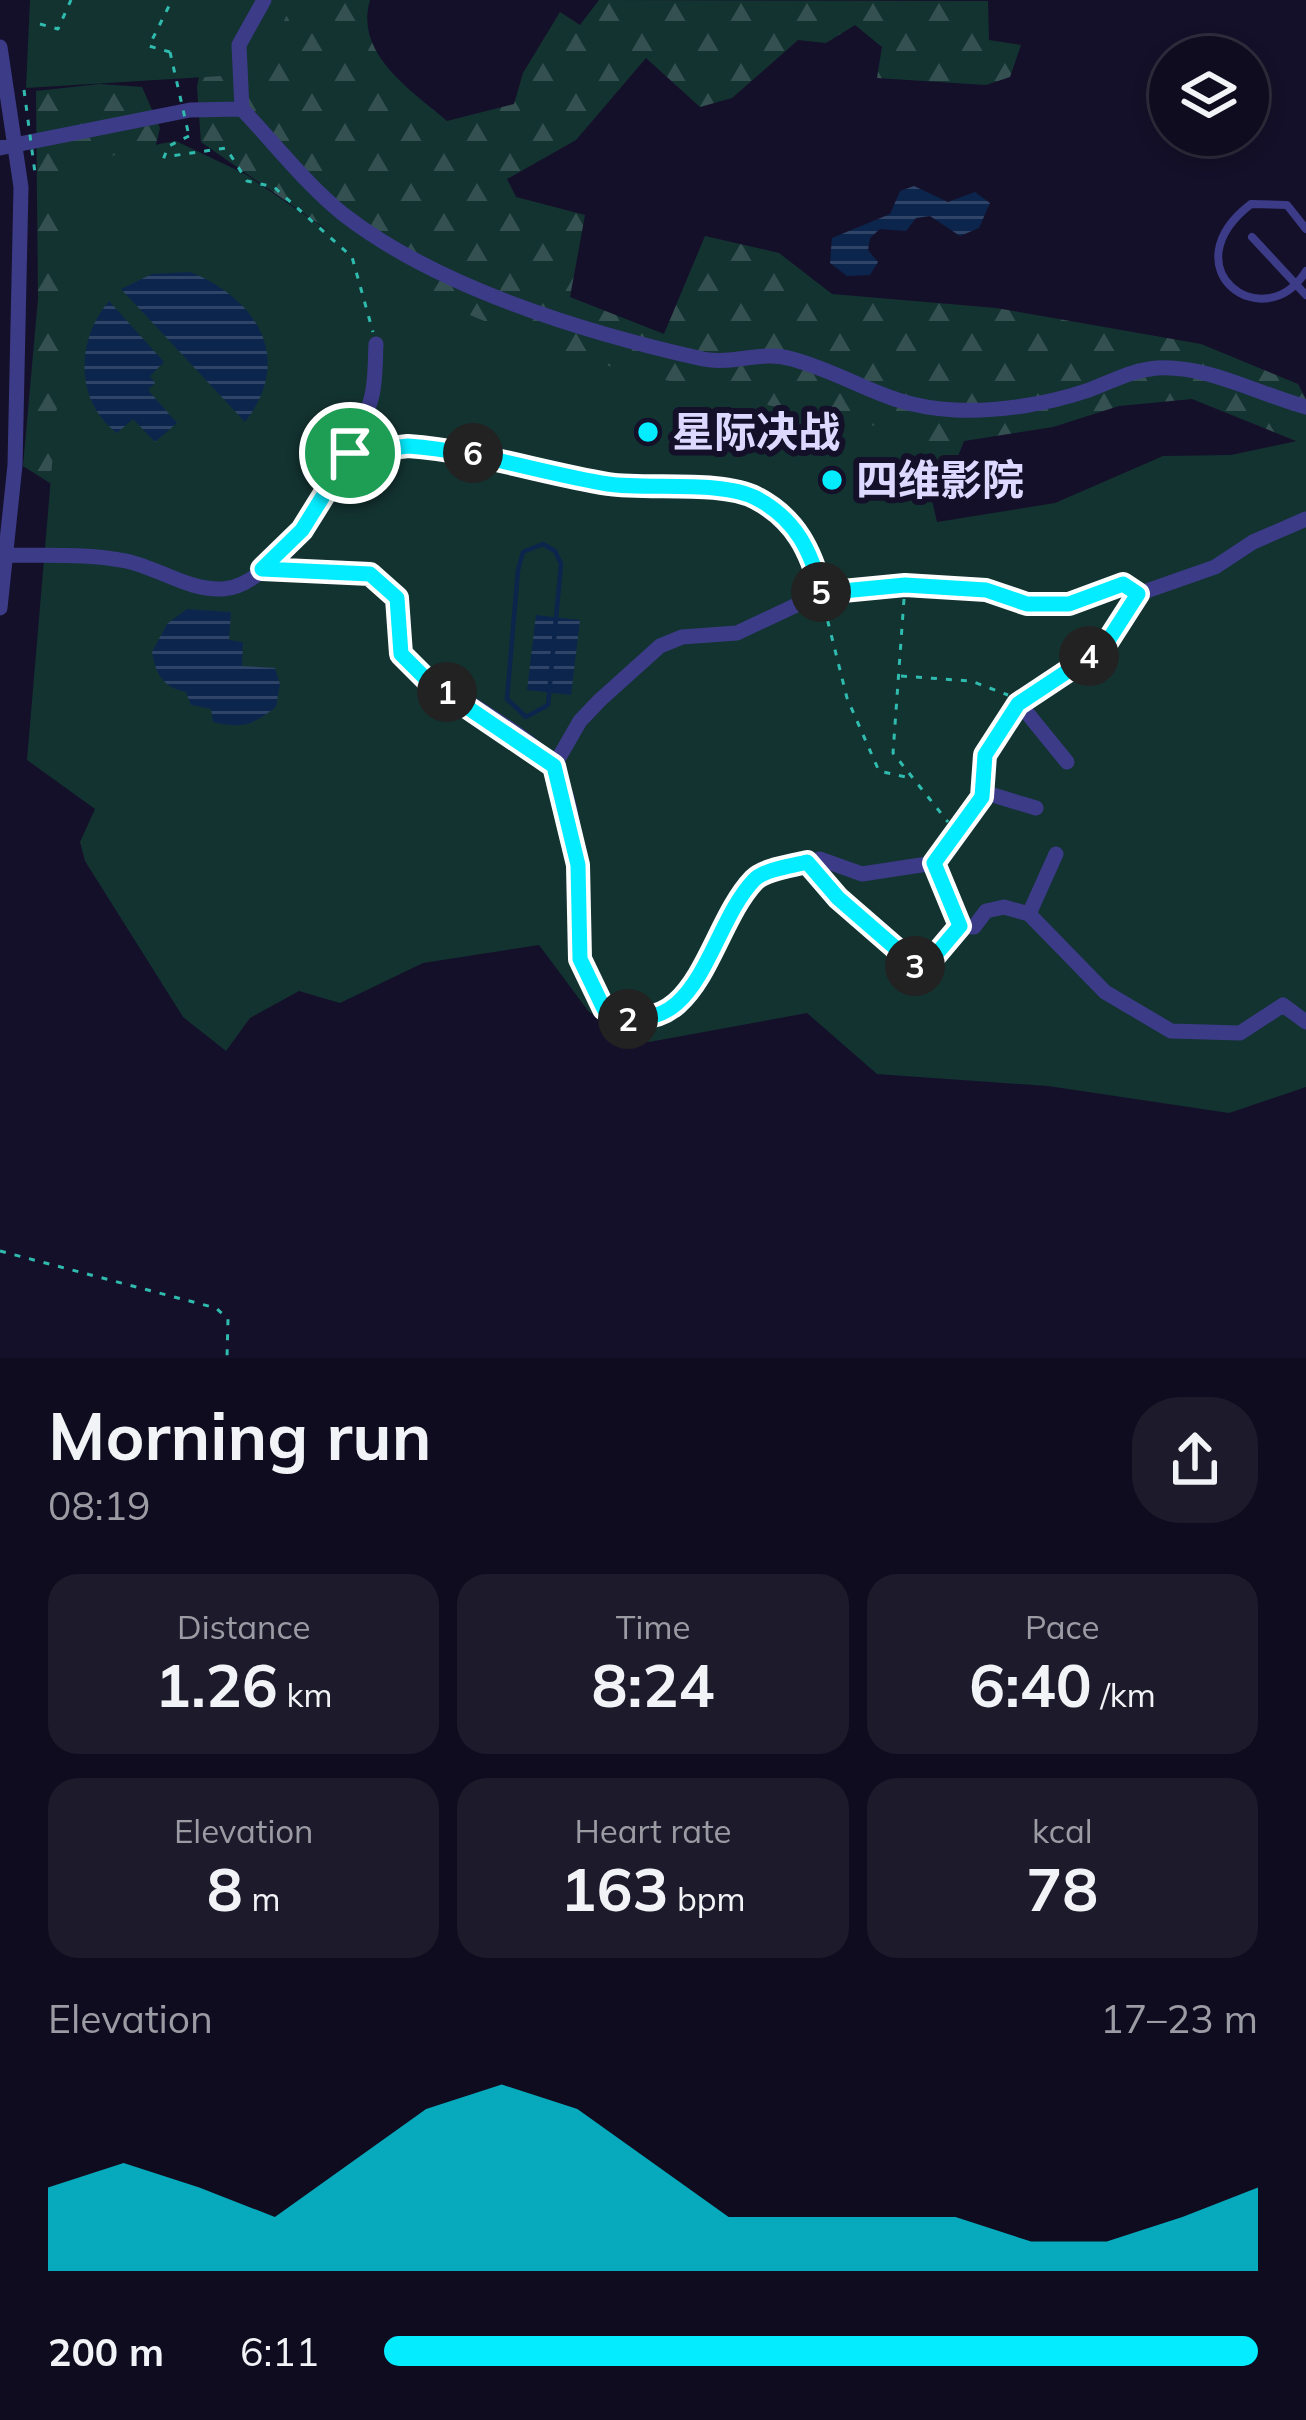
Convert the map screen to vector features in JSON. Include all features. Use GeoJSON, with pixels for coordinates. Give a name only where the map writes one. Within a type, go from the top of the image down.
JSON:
{"type":"FeatureCollection","features":[{"type":"Feature","properties":{"kind":"street"},"geometry":{"type":"LineString","coordinates":[[264,0],[239,45],[242,109],[343,213],[396,249],[509,300],[618,338],[711,361],[762,352],[794,359],[886,401],[957,411],[1048,402],[1130,372],[1162,368],[1198,372],[1306,407]]}},
{"type":"Feature","properties":{"kind":"street"},"geometry":{"type":"LineString","coordinates":[[0,47],[7,147],[21,187],[21,324],[0,608]]}},
{"type":"Feature","properties":{"kind":"street"},"geometry":{"type":"LineString","coordinates":[[7,147],[190,110],[242,109]]}},
{"type":"Feature","properties":{"kind":"street"},"geometry":{"type":"LineString","coordinates":[[7,555],[119,559],[188,584],[227,589],[262,569],[302,530],[350,453],[372,397],[376,344]]}},
{"type":"Feature","properties":{"kind":"street"},"geometry":{"type":"LineString","coordinates":[[350,453],[408,446],[449,449],[608,484],[752,495],[787,520],[811,550],[822,593]]}},
{"type":"Feature","properties":{"kind":"street"},"geometry":{"type":"LineString","coordinates":[[262,569],[370,574],[397,598],[401,654],[427,680],[554,766],[578,865],[580,959],[604,1009],[645,1020],[685,997],[701,977],[709,948],[756,877],[820,859],[862,874],[934,863],[959,834],[983,792],[985,755],[1018,704],[1104,647],[1138,594],[1215,567],[1253,542],[1306,519]]}},
{"type":"Feature","properties":{"kind":"street"},"geometry":{"type":"LineString","coordinates":[[554,766],[580,721],[660,646],[682,637],[737,633],[822,593],[905,585],[986,590],[1027,604],[1069,604],[1123,584],[1138,594]]}},
{"type":"Feature","properties":{"kind":"street"},"geometry":{"type":"LineString","coordinates":[[1018,704],[1067,762]]}},
{"type":"Feature","properties":{"kind":"street"},"geometry":{"type":"LineString","coordinates":[[983,792],[1036,808]]}},
{"type":"Feature","properties":{"kind":"street"},"geometry":{"type":"LineString","coordinates":[[1029,914],[1056,854]]}},
{"type":"Feature","properties":{"kind":"street"},"geometry":{"type":"LineString","coordinates":[[807,862],[838,898],[922,971],[960,926]]}},
{"type":"Feature","properties":{"kind":"street"},"geometry":{"type":"LineString","coordinates":[[934,863],[960,926]]}},
{"type":"Feature","properties":{"kind":"street"},"geometry":{"type":"LineString","coordinates":[[960,926],[974,927],[986,910],[1004,907],[1029,914],[1105,992],[1172,1031],[1240,1033],[1283,1005],[1306,1022]]}},
{"type":"Feature","properties":{"kind":"lane"},"geometry":{"type":"LineString","coordinates":[[1306,229],[1287,206],[1251,204],[1222,231],[1216,249],[1227,284],[1242,296],[1274,298],[1297,286],[1306,271]]}},
{"type":"Feature","properties":{"kind":"lane"},"geometry":{"type":"LineString","coordinates":[[1252,237],[1306,295]]}},
{"type":"Feature","properties":{"kind":"path"},"geometry":{"type":"LineString","coordinates":[[40,25],[58,29],[71,0]]}},
{"type":"Feature","properties":{"kind":"path"},"geometry":{"type":"LineString","coordinates":[[172,0],[149,46],[170,52],[189,136],[169,146],[164,157],[226,148],[247,181],[274,188],[352,256],[376,344]]}},
{"type":"Feature","properties":{"kind":"path"},"geometry":{"type":"LineString","coordinates":[[24,90],[35,173]]}},
{"type":"Feature","properties":{"kind":"path"},"geometry":{"type":"LineString","coordinates":[[905,585],[893,753],[959,834]]}},
{"type":"Feature","properties":{"kind":"path"},"geometry":{"type":"LineString","coordinates":[[822,593],[847,698],[879,771],[911,778]]}},
{"type":"Feature","properties":{"kind":"path"},"geometry":{"type":"LineString","coordinates":[[899,676],[971,681],[1001,689],[1018,704]]}},
{"type":"Feature","properties":{"kind":"path"},"geometry":{"type":"LineString","coordinates":[[0,1251],[215,1308],[229,1318],[227,1358]]}},
{"type":"Feature","properties":{"kind":"green space"},"geometry":{"type":"Polygon","coordinates":[[[30,0],[294,0],[270,50],[221,76],[26,88],[30,0]]]}},
{"type":"Feature","properties":{"kind":"green space"},"geometry":{"type":"Polygon","coordinates":[[[214,0],[370,0],[367,19],[378,54],[447,121],[514,104],[523,73],[560,12],[580,25],[599,0],[988,1],[989,40],[1021,45],[1010,77],[986,85],[877,78],[882,47],[855,25],[826,43],[798,40],[732,98],[700,107],[646,58],[576,140],[507,179],[516,197],[585,215],[570,297],[664,334],[705,236],[779,253],[832,294],[996,308],[1201,344],[1298,384],[1306,399],[1306,445],[1192,399],[1119,406],[1053,427],[964,441],[954,466],[899,469],[556,411],[322,226],[201,142],[197,87],[214,0]]]}},
{"type":"Feature","properties":{"kind":"green space"},"geometry":{"type":"Polygon","coordinates":[[[100,84],[142,87],[160,128],[69,495],[23,466],[38,299],[36,91],[100,84]]]}},
{"type":"Feature","properties":{"kind":"green space"},"geometry":{"type":"Polygon","coordinates":[[[176,141],[245,174],[422,295],[568,356],[767,405],[917,434],[937,522],[1055,503],[1163,456],[1231,455],[1306,439],[1306,1087],[1229,1113],[1048,1086],[877,1074],[807,1013],[649,1042],[589,1012],[539,945],[423,963],[340,1003],[299,991],[250,1018],[226,1051],[183,1017],[85,861],[80,842],[95,809],[27,760],[69,265],[69,207],[85,172],[100,161],[176,141]]]}},
{"type":"Feature","properties":{"kind":"water"},"geometry":{"type":"Polygon","coordinates":[[[914,186],[948,202],[975,192],[990,203],[979,228],[960,236],[930,216],[916,218],[906,231],[880,229],[870,238],[868,250],[878,262],[870,275],[847,276],[830,263],[832,238],[890,214],[900,191],[914,186]]]}},
{"type":"Feature","properties":{"kind":"water"},"geometry":{"type":"Polygon","coordinates":[[[190,272],[233,297],[261,333],[267,375],[245,422],[121,289],[152,274],[190,272]]]}},
{"type":"Feature","properties":{"kind":"water"},"geometry":{"type":"Polygon","coordinates":[[[109,301],[164,362],[150,376],[155,383],[148,390],[177,423],[155,442],[133,419],[117,433],[93,404],[87,387],[84,369],[90,333],[109,301]]]}},
{"type":"Feature","properties":{"kind":"water"},"geometry":{"type":"Polygon","coordinates":[[[187,609],[231,612],[229,640],[243,642],[242,666],[275,668],[280,684],[276,707],[247,724],[213,722],[211,709],[191,705],[186,692],[162,679],[152,652],[167,624],[187,609]]]}},
{"type":"Feature","properties":{"kind":"water"},"geometry":{"type":"Polygon","coordinates":[[[536,615],[580,620],[571,695],[527,690],[536,615]]]}},
{"type":"Feature","properties":{"kind":"waterway"},"geometry":{"type":"LineString","coordinates":[[543,544],[555,551],[561,564],[548,705],[526,717],[507,699],[518,570],[523,552],[543,544]]}},
{"type":"Feature","properties":{"kind":"place","name":"星际决战"},"geometry":{"type":"Point","coordinates":[648,432]}},
{"type":"Feature","properties":{"kind":"place","name":"四维影院"},"geometry":{"type":"Point","coordinates":[832,480]}},
{"type":"Feature","properties":{"kind":"route"},"geometry":{"type":"LineString","coordinates":[[408,446],[449,449],[608,484],[752,495],[787,520],[811,550],[822,593],[905,585],[986,590],[1027,604],[1069,604],[1123,584],[1138,594],[1104,647],[1018,704],[985,755],[982,797],[934,863],[960,926],[922,971],[838,898],[807,862],[756,877],[709,948],[701,977],[685,997],[645,1020],[627,1018],[604,1009],[580,959],[578,865],[554,766],[493,719],[427,680],[401,654],[397,598],[370,574],[262,569],[302,530],[344,470],[350,453],[408,446]]}}]}
